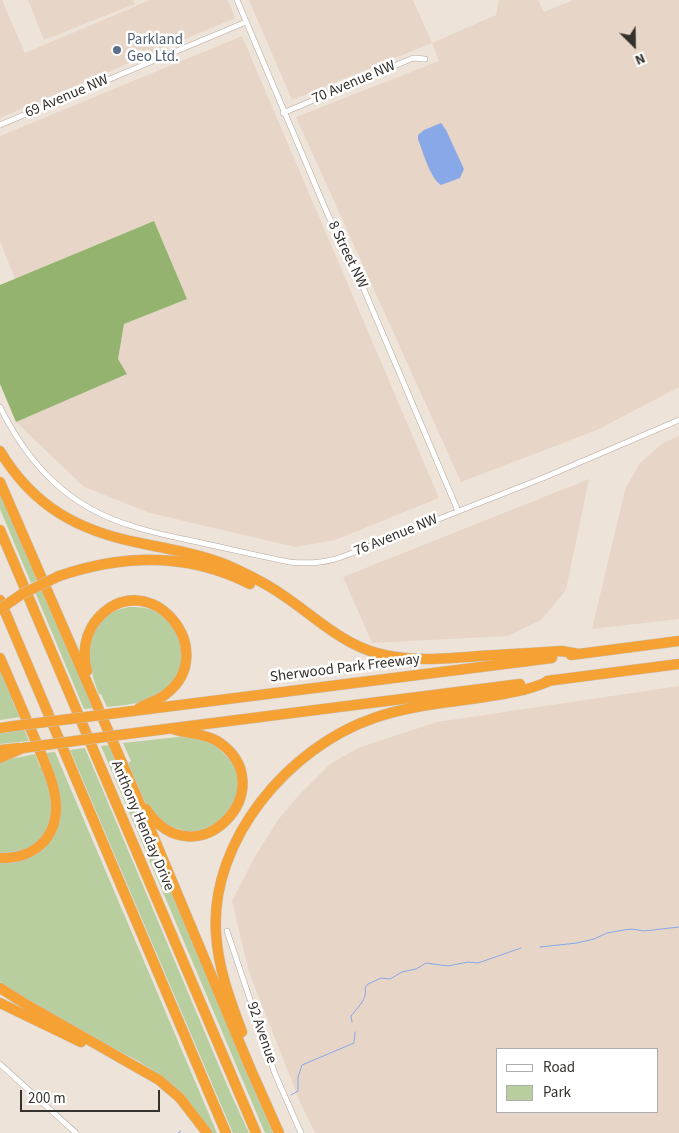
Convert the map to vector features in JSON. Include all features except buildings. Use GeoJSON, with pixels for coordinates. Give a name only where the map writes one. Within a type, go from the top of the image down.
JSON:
{"type":"FeatureCollection","features":[{"type":"Feature","properties":{"kind":"highway"},"geometry":{"type":"LineString","coordinates":[[0,451],[31,492],[52,509],[73,522],[112,537],[183,552],[222,563],[275,590],[348,642],[362,648],[400,657],[442,659],[562,651],[578,654]]}},
{"type":"Feature","properties":{"kind":"highway"},"geometry":{"type":"LineString","coordinates":[[0,482],[136,795],[250,1070],[279,1133]]}},
{"type":"Feature","properties":{"kind":"highway","name":"Anthony Henday Drive"},"geometry":{"type":"LineString","coordinates":[[0,530],[256,1133]]}},
{"type":"Feature","properties":{"kind":"highway"},"geometry":{"type":"LineString","coordinates":[[0,609],[22,594],[59,576],[100,564],[146,559],[188,563],[219,570],[280,599],[321,623]]}},
{"type":"Feature","properties":{"kind":"highway"},"geometry":{"type":"LineString","coordinates":[[0,600],[226,1133]]}},
{"type":"Feature","properties":{"kind":"highway"},"geometry":{"type":"LineString","coordinates":[[88,684],[85,659],[86,643],[91,627],[101,615],[114,606],[127,602],[143,602],[158,607],[174,619],[183,636],[186,654],[183,671],[166,694],[131,711]]}},
{"type":"Feature","properties":{"kind":"highway","name":"Sherwood Park Freeway"},"geometry":{"type":"LineString","coordinates":[[0,728],[679,642]]}},
{"type":"Feature","properties":{"kind":"highway"},"geometry":{"type":"LineString","coordinates":[[0,658],[49,775],[56,805],[53,826],[42,844],[26,855],[12,859],[0,858]]}},
{"type":"Feature","properties":{"kind":"highway"},"geometry":{"type":"LineString","coordinates":[[0,750],[679,664]]}},
{"type":"Feature","properties":{"kind":"highway"},"geometry":{"type":"LineString","coordinates":[[255,1078],[254,1067],[231,1003],[220,964],[216,918],[221,884],[232,850],[253,812],[267,793],[293,766],[318,747],[350,728],[374,718],[403,710],[524,690],[552,680]]}},
{"type":"Feature","properties":{"kind":"highway"},"geometry":{"type":"LineString","coordinates":[[136,795],[150,816],[164,828],[183,835],[203,835],[213,831],[228,819],[238,805],[241,796],[242,778],[236,761],[228,750],[208,737],[184,733],[170,728]]}},
{"type":"Feature","properties":{"kind":"highway"},"geometry":{"type":"LineString","coordinates":[[0,758],[23,748]]}},
{"type":"Feature","properties":{"kind":"highway"},"geometry":{"type":"LineString","coordinates":[[0,988],[24,1004],[159,1080],[189,1108],[206,1133]]}},
{"type":"Feature","properties":{"kind":"highway"},"geometry":{"type":"LineString","coordinates":[[0,1003],[110,1056],[116,1055]]}},
{"type":"Feature","properties":{"kind":"street","name":"8 Street NW"},"geometry":{"type":"LineString","coordinates":[[237,0],[283,113],[328,215],[352,259],[458,511]]}},
{"type":"Feature","properties":{"kind":"street","name":"69 Avenue NW"},"geometry":{"type":"LineString","coordinates":[[0,125],[246,22]]}},
{"type":"Feature","properties":{"kind":"street","name":"70 Avenue NW"},"geometry":{"type":"LineString","coordinates":[[283,113],[414,58],[425,59]]}},
{"type":"Feature","properties":{"kind":"street","name":"76 Avenue NW"},"geometry":{"type":"LineString","coordinates":[[0,407],[22,446],[41,470],[74,498],[102,515],[145,530],[289,562],[307,564],[336,560],[543,478],[679,420]]}},
{"type":"Feature","properties":{"kind":"street","name":"92 Avenue"},"geometry":{"type":"LineString","coordinates":[[227,931],[275,1074],[301,1133]]}},
{"type":"Feature","properties":{"kind":"street"},"geometry":{"type":"LineString","coordinates":[[0,1064],[76,1133]]}},
{"type":"Feature","properties":{"kind":"shaded area"},"geometry":{"type":"Polygon","coordinates":[[[0,0],[2,0],[25,53],[150,0],[228,0],[235,18],[0,118],[0,0]]]}},
{"type":"Feature","properties":{"kind":"shaded area"},"geometry":{"type":"Polygon","coordinates":[[[28,0],[133,0],[135,4],[44,40],[28,0]]]}},
{"type":"Feature","properties":{"kind":"shaded area"},"geometry":{"type":"Polygon","coordinates":[[[249,0],[413,0],[432,43],[292,100],[249,0]]]}},
{"type":"Feature","properties":{"kind":"shaded area"},"geometry":{"type":"Polygon","coordinates":[[[499,0],[538,0],[544,12],[573,0],[679,0],[679,387],[597,430],[461,482],[296,117],[439,61],[432,43],[496,15],[499,0]]]}},
{"type":"Feature","properties":{"kind":"shaded area"},"geometry":{"type":"Polygon","coordinates":[[[242,36],[439,498],[335,540],[295,547],[150,513],[84,487],[16,422],[127,374],[118,359],[124,324],[187,299],[154,221],[15,279],[0,241],[0,136],[242,36]]]}},
{"type":"Feature","properties":{"kind":"shaded area"},"geometry":{"type":"Polygon","coordinates":[[[679,436],[679,619],[592,629],[625,490],[639,464],[663,443],[679,436]]]}},
{"type":"Feature","properties":{"kind":"shaded area"},"geometry":{"type":"Polygon","coordinates":[[[589,479],[566,590],[541,620],[508,636],[372,643],[343,577],[589,479]]]}},
{"type":"Feature","properties":{"kind":"shaded area"},"geometry":{"type":"Polygon","coordinates":[[[679,686],[679,1133],[315,1133],[300,1102],[249,972],[232,901],[254,858],[278,820],[298,796],[330,764],[358,748],[437,722],[679,686]]]}},
{"type":"Feature","properties":{"kind":"green space"},"geometry":{"type":"Polygon","coordinates":[[[154,221],[187,299],[124,324],[118,359],[127,374],[16,422],[0,384],[0,285],[154,221]]]}},
{"type":"Feature","properties":{"kind":"green space"},"geometry":{"type":"Polygon","coordinates":[[[0,486],[40,579],[31,583],[0,509],[0,486]]]}},
{"type":"Feature","properties":{"kind":"green space"},"geometry":{"type":"Polygon","coordinates":[[[44,588],[95,708],[84,709],[35,592],[44,588]]]}},
{"type":"Feature","properties":{"kind":"green space"},"geometry":{"type":"Polygon","coordinates":[[[129,607],[149,609],[166,618],[176,631],[179,639],[182,655],[181,663],[174,679],[165,689],[150,699],[107,707],[94,681],[91,667],[91,641],[95,629],[103,619],[114,612],[129,607]]]}},
{"type":"Feature","properties":{"kind":"green space"},"geometry":{"type":"Polygon","coordinates":[[[0,662],[15,699],[12,701],[20,717],[0,720],[0,662]]]}},
{"type":"Feature","properties":{"kind":"green space"},"geometry":{"type":"Polygon","coordinates":[[[24,729],[29,741],[0,744],[0,732],[24,729]]]}},
{"type":"Feature","properties":{"kind":"green space"},"geometry":{"type":"Polygon","coordinates":[[[178,737],[198,738],[214,744],[233,763],[238,778],[237,799],[220,823],[193,833],[168,826],[146,805],[128,763],[131,761],[123,743],[178,737]]]}},
{"type":"Feature","properties":{"kind":"green space"},"geometry":{"type":"Polygon","coordinates":[[[110,745],[273,1133],[265,1133],[101,746],[110,745]]]}},
{"type":"Feature","properties":{"kind":"green space"},"geometry":{"type":"Polygon","coordinates":[[[85,748],[249,1133],[233,1133],[70,750],[85,748]]]}},
{"type":"Feature","properties":{"kind":"green space"},"geometry":{"type":"Polygon","coordinates":[[[55,752],[217,1133],[212,1133],[192,1105],[161,1076],[138,1061],[40,1009],[0,982],[0,861],[16,861],[57,828],[45,753],[55,752]]]}},
{"type":"Feature","properties":{"kind":"green space"},"geometry":{"type":"Polygon","coordinates":[[[35,754],[40,767],[43,766],[49,782],[53,817],[40,842],[20,853],[0,854],[0,761],[35,754]]]}},
{"type":"Feature","properties":{"kind":"water"},"geometry":{"type":"Polygon","coordinates":[[[441,123],[464,169],[460,178],[441,185],[430,171],[418,135],[424,130],[441,123]]]}},
{"type":"Feature","properties":{"kind":"waterway"},"geometry":{"type":"LineString","coordinates":[[540,947],[577,943],[594,939],[607,933],[624,930],[644,931],[679,927]]}},
{"type":"Feature","properties":{"kind":"waterway"},"geometry":{"type":"LineString","coordinates":[[352,1022],[351,1016],[363,1000],[366,992],[365,988],[368,984],[381,978],[390,979],[402,972],[416,969],[426,963],[448,966],[468,962],[478,963],[521,948]]}},
{"type":"Feature","properties":{"kind":"waterway"},"geometry":{"type":"LineString","coordinates":[[291,1095],[298,1091],[298,1077],[302,1065],[354,1043],[355,1032]]}},
{"type":"Feature","properties":{"kind":"place","name":"Parkland Geo Ltd."},"geometry":{"type":"Point","coordinates":[117,50]}}]}
